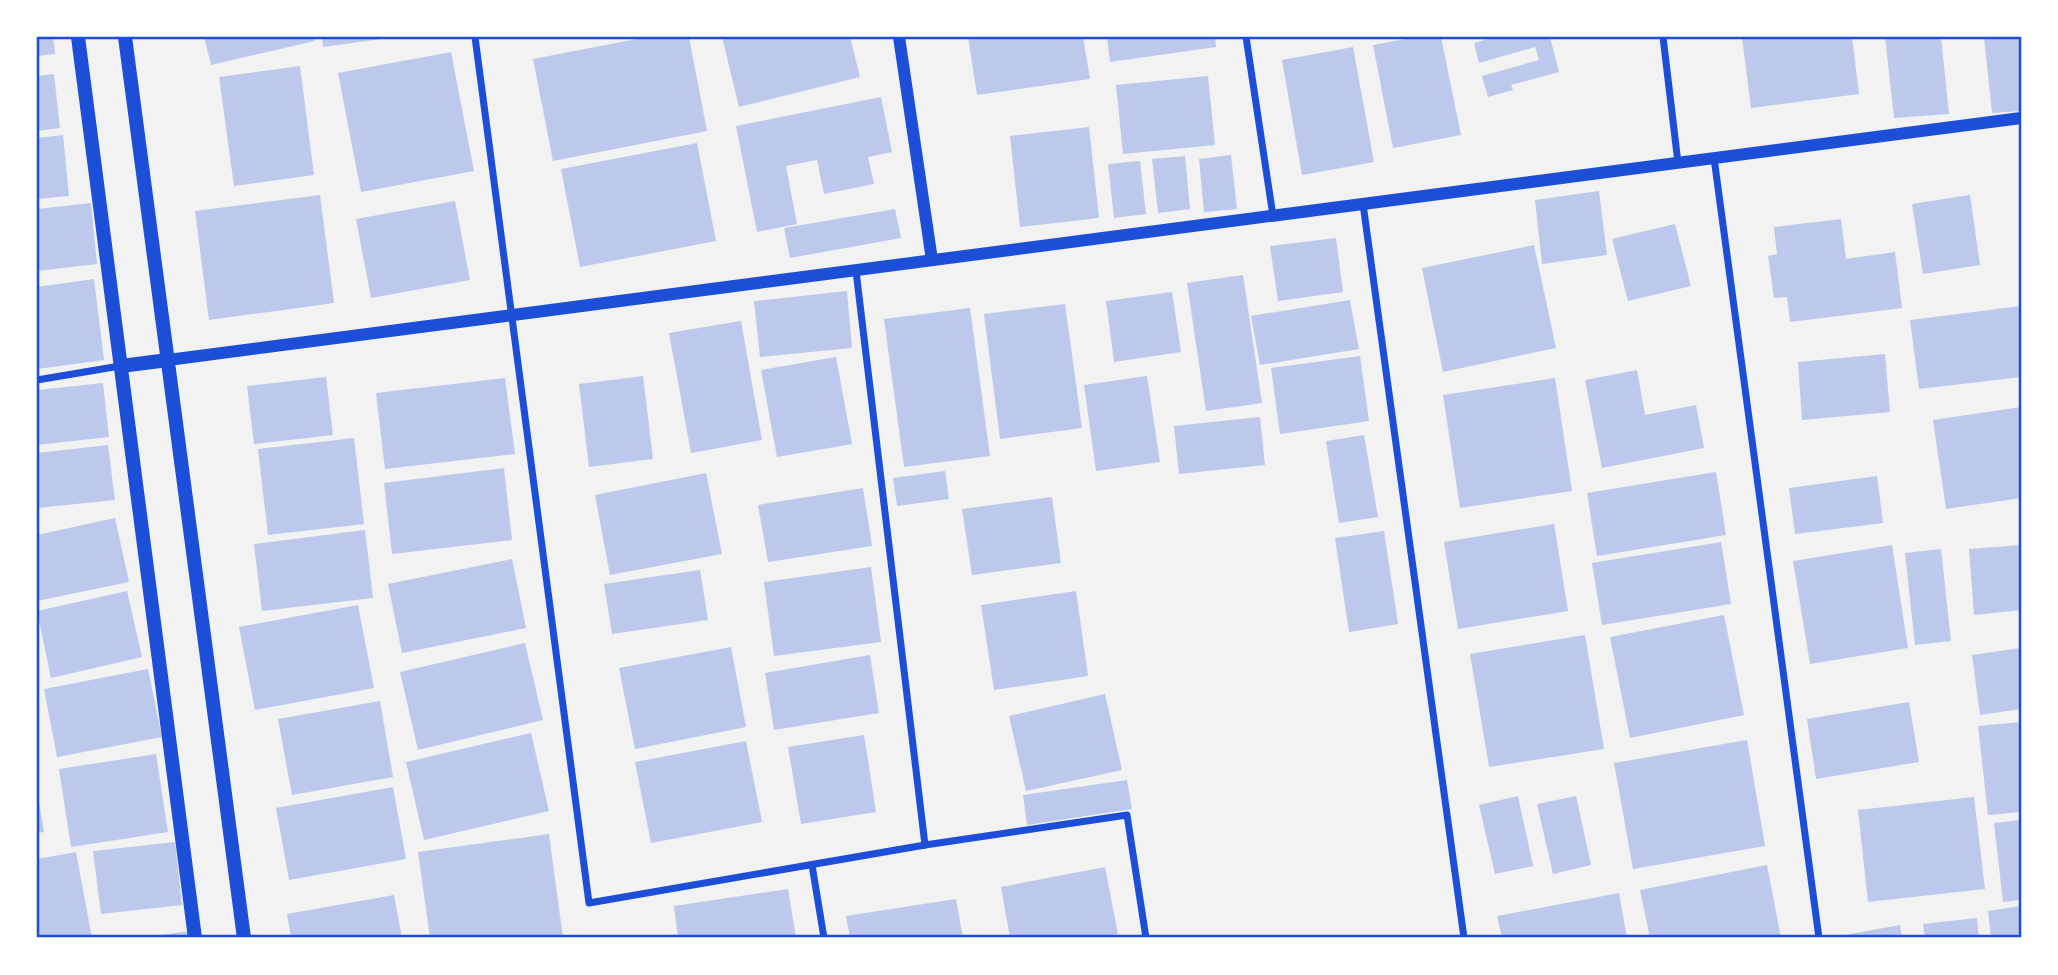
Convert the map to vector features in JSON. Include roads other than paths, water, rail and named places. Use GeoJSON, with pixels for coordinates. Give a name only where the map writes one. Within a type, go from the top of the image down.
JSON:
{"type":"FeatureCollection","features":[{"type":"Feature","properties":{"kind":"main road"},"geometry":{"type":"LineString","coordinates":[[78,37],[195,938]]}},
{"type":"Feature","properties":{"kind":"main road"},"geometry":{"type":"LineString","coordinates":[[125,37],[244,938]]}},
{"type":"Feature","properties":{"kind":"main road"},"geometry":{"type":"LineString","coordinates":[[121,366],[167,360]]}},
{"type":"Feature","properties":{"kind":"street"},"geometry":{"type":"LineString","coordinates":[[475,37],[589,903],[925,845],[1127,815],[1146,938]]}},
{"type":"Feature","properties":{"kind":"street"},"geometry":{"type":"LineString","coordinates":[[899,37],[932,260]]}},
{"type":"Feature","properties":{"kind":"street"},"geometry":{"type":"LineString","coordinates":[[1246,37],[1273,216]]}},
{"type":"Feature","properties":{"kind":"street"},"geometry":{"type":"LineString","coordinates":[[1663,37],[1678,163]]}},
{"type":"Feature","properties":{"kind":"street"},"geometry":{"type":"LineString","coordinates":[[167,360],[2021,118]]}},
{"type":"Feature","properties":{"kind":"street"},"geometry":{"type":"LineString","coordinates":[[1714,158],[1819,938]]}},
{"type":"Feature","properties":{"kind":"street"},"geometry":{"type":"LineString","coordinates":[[1363,204],[1464,938]]}},
{"type":"Feature","properties":{"kind":"street"},"geometry":{"type":"LineString","coordinates":[[856,271],[925,845]]}},
{"type":"Feature","properties":{"kind":"street"},"geometry":{"type":"LineString","coordinates":[[37,380],[121,366]]}},
{"type":"Feature","properties":{"kind":"street"},"geometry":{"type":"LineString","coordinates":[[812,865],[824,938]]}}]}
